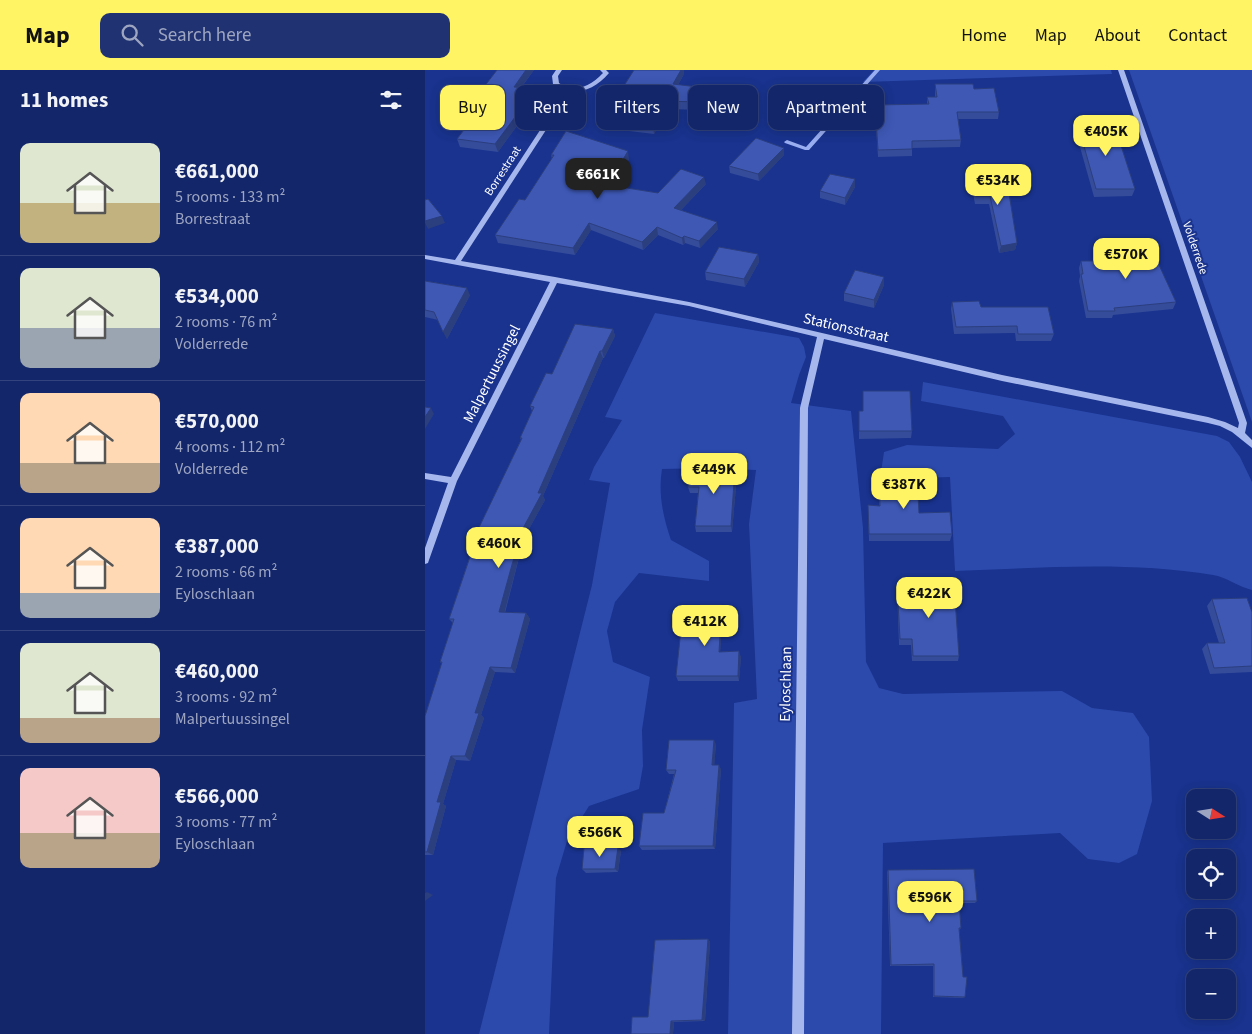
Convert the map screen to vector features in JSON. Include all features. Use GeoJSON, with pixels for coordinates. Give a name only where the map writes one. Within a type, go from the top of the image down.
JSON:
{"type":"FeatureCollection","features":[{"type":"Feature","properties":{"kind":"street"},"geometry":{"type":"LineString","coordinates":[[558,85],[555,76],[559,70]]}},
{"type":"Feature","properties":{"kind":"street"},"geometry":{"type":"LineString","coordinates":[[586,88],[597,84],[606,73],[603,70]]}},
{"type":"Feature","properties":{"kind":"street","name":"Volderrede"},"geometry":{"type":"LineString","coordinates":[[1121,70],[1243,423],[1241,433]]}},
{"type":"Feature","properties":{"kind":"street","name":"Borrestraat"},"geometry":{"type":"LineString","coordinates":[[457,262],[543,130]]}},
{"type":"Feature","properties":{"kind":"street","name":"Stationsstraat"},"geometry":{"type":"LineString","coordinates":[[425,257],[689,304],[1002,378],[1224,423],[1241,433],[1252,445]]}},
{"type":"Feature","properties":{"kind":"street","name":"Malpertuussingel"},"geometry":{"type":"LineString","coordinates":[[425,560],[453,481],[555,279]]}},
{"type":"Feature","properties":{"kind":"street","name":"Eyloschlaan"},"geometry":{"type":"LineString","coordinates":[[798,1034],[804,408],[821,336]]}},
{"type":"Feature","properties":{"kind":"street"},"geometry":{"type":"LineString","coordinates":[[425,476],[453,481]]}},
{"type":"Feature","properties":{"kind":"shaded area"},"geometry":{"type":"Polygon","coordinates":[[[874,70],[1111,70],[1112,74],[863,82],[874,70]]]}},
{"type":"Feature","properties":{"kind":"shaded area"},"geometry":{"type":"Polygon","coordinates":[[[1129,70],[1252,70],[1252,422],[1129,70]]]}},
{"type":"Feature","properties":{"kind":"shaded area"},"geometry":{"type":"Polygon","coordinates":[[[655,313],[799,338],[804,347],[806,357],[791,403],[851,411],[863,528],[866,662],[879,688],[903,694],[1062,691],[1092,708],[1133,713],[1149,737],[1152,801],[1137,854],[1119,863],[1088,859],[1060,833],[883,843],[881,1034],[728,1034],[734,703],[757,699],[749,524],[756,470],[710,468],[662,469],[661,478],[661,496],[671,540],[709,561],[709,581],[639,573],[615,602],[607,631],[613,662],[650,677],[642,730],[643,766],[639,789],[589,806],[567,841],[556,878],[549,1034],[479,1034],[592,585],[610,483],[589,480],[594,467],[622,420],[605,417],[655,313]]]}},
{"type":"Feature","properties":{"kind":"shaded area"},"geometry":{"type":"Polygon","coordinates":[[[923,382],[1217,436],[1229,442],[1240,457],[1252,482],[1252,590],[1213,575],[1149,568],[1052,567],[955,571],[950,477],[880,479],[884,452],[907,445],[998,449],[1015,434],[1003,416],[921,401],[923,382]]]}},
{"type":"Feature","properties":{"kind":"building"},"geometry":{"type":"Polygon","coordinates":[[[497,70],[526,70],[514,87],[515,117],[495,144],[457,139],[464,130],[505,130],[505,85],[485,85],[497,70]]]}},
{"type":"Feature","properties":{"kind":"building"},"geometry":{"type":"Polygon","coordinates":[[[634,70],[681,70],[673,84],[688,86],[688,102],[678,101],[678,85],[624,85],[634,70]]]}},
{"type":"Feature","properties":{"kind":"building"},"geometry":{"type":"Polygon","coordinates":[[[935,84],[973,84],[974,89],[994,88],[999,112],[957,112],[961,140],[912,141],[912,149],[878,150],[877,130],[884,130],[884,105],[929,104],[927,97],[937,97],[935,84]]]}},
{"type":"Feature","properties":{"kind":"building"},"geometry":{"type":"Polygon","coordinates":[[[1114,124],[1135,189],[1096,189],[1078,125],[1114,124]]]}},
{"type":"Feature","properties":{"kind":"building"},"geometry":{"type":"Polygon","coordinates":[[[566,131],[628,151],[608,185],[658,193],[681,169],[704,177],[674,208],[717,222],[699,241],[684,236],[682,238],[657,227],[642,242],[589,223],[573,248],[495,235],[519,199],[525,200],[554,155],[551,155],[566,131]]]}},
{"type":"Feature","properties":{"kind":"building"},"geometry":{"type":"Polygon","coordinates":[[[756,138],[784,148],[758,174],[729,166],[756,138]]]}},
{"type":"Feature","properties":{"kind":"building"},"geometry":{"type":"Polygon","coordinates":[[[830,174],[855,179],[845,198],[820,191],[830,174]]]}},
{"type":"Feature","properties":{"kind":"building"},"geometry":{"type":"Polygon","coordinates":[[[972,175],[996,175],[999,187],[1008,187],[1017,243],[1001,246],[990,196],[976,196],[972,175]]]}},
{"type":"Feature","properties":{"kind":"building"},"geometry":{"type":"Polygon","coordinates":[[[428,199],[442,216],[425,221],[425,200],[428,199]]]}},
{"type":"Feature","properties":{"kind":"building"},"geometry":{"type":"Polygon","coordinates":[[[1119,241],[1148,241],[1176,302],[1114,308],[1115,311],[1088,311],[1081,274],[1083,274],[1081,261],[1125,261],[1119,241]]]}},
{"type":"Feature","properties":{"kind":"building"},"geometry":{"type":"Polygon","coordinates":[[[719,247],[758,254],[744,279],[705,272],[719,247]]]}},
{"type":"Feature","properties":{"kind":"building"},"geometry":{"type":"Polygon","coordinates":[[[855,270],[884,277],[874,300],[844,293],[855,270]]]}},
{"type":"Feature","properties":{"kind":"building"},"geometry":{"type":"Polygon","coordinates":[[[425,281],[467,288],[443,332],[434,312],[425,310],[425,281]]]}},
{"type":"Feature","properties":{"kind":"building"},"geometry":{"type":"Polygon","coordinates":[[[979,301],[981,307],[1048,307],[1054,334],[1018,334],[1017,326],[956,327],[952,302],[979,301]]]}},
{"type":"Feature","properties":{"kind":"building"},"geometry":{"type":"Polygon","coordinates":[[[575,324],[613,329],[602,351],[600,351],[538,493],[542,493],[521,532],[499,612],[526,613],[511,668],[490,667],[475,713],[479,713],[465,756],[451,756],[437,802],[441,802],[427,852],[425,852],[425,716],[454,619],[449,619],[475,542],[472,542],[522,438],[520,438],[534,407],[530,406],[546,373],[552,374],[575,324]]]}},
{"type":"Feature","properties":{"kind":"building"},"geometry":{"type":"Polygon","coordinates":[[[863,391],[910,391],[912,431],[859,431],[859,411],[863,411],[863,391]]]}},
{"type":"Feature","properties":{"kind":"building"},"geometry":{"type":"Polygon","coordinates":[[[425,407],[431,408],[425,417],[425,407]]]}},
{"type":"Feature","properties":{"kind":"building"},"geometry":{"type":"Polygon","coordinates":[[[690,468],[735,468],[731,526],[695,526],[699,487],[688,487],[690,468]]]}},
{"type":"Feature","properties":{"kind":"building"},"geometry":{"type":"Polygon","coordinates":[[[879,476],[917,476],[919,513],[950,512],[952,534],[869,534],[868,505],[880,506],[879,476]]]}},
{"type":"Feature","properties":{"kind":"building"},"geometry":{"type":"Polygon","coordinates":[[[897,584],[954,584],[959,656],[913,656],[912,639],[900,639],[897,584]]]}},
{"type":"Feature","properties":{"kind":"building"},"geometry":{"type":"Polygon","coordinates":[[[1247,598],[1252,612],[1252,666],[1214,668],[1207,643],[1225,643],[1212,599],[1247,598]]]}},
{"type":"Feature","properties":{"kind":"building"},"geometry":{"type":"Polygon","coordinates":[[[700,605],[722,605],[719,652],[739,651],[738,676],[676,676],[682,620],[699,619],[700,605]]]}},
{"type":"Feature","properties":{"kind":"building"},"geometry":{"type":"Polygon","coordinates":[[[669,740],[714,740],[712,765],[719,765],[713,846],[639,846],[643,813],[664,813],[676,770],[666,770],[669,740]]]}},
{"type":"Feature","properties":{"kind":"building"},"geometry":{"type":"Polygon","coordinates":[[[618,847],[615,869],[582,869],[584,848],[618,847]]]}},
{"type":"Feature","properties":{"kind":"building"},"geometry":{"type":"Polygon","coordinates":[[[974,869],[977,901],[959,901],[963,977],[967,977],[965,997],[934,996],[934,964],[891,965],[888,870],[974,869]]]}},
{"type":"Feature","properties":{"kind":"building"},"geometry":{"type":"Polygon","coordinates":[[[708,939],[702,1020],[671,1021],[670,1034],[631,1034],[632,1017],[648,1017],[655,940],[708,939]]]}},
{"type":"Feature","properties":{"kind":"waterway"},"geometry":{"type":"LineString","coordinates":[[787,142],[807,149],[878,70]]}}]}
